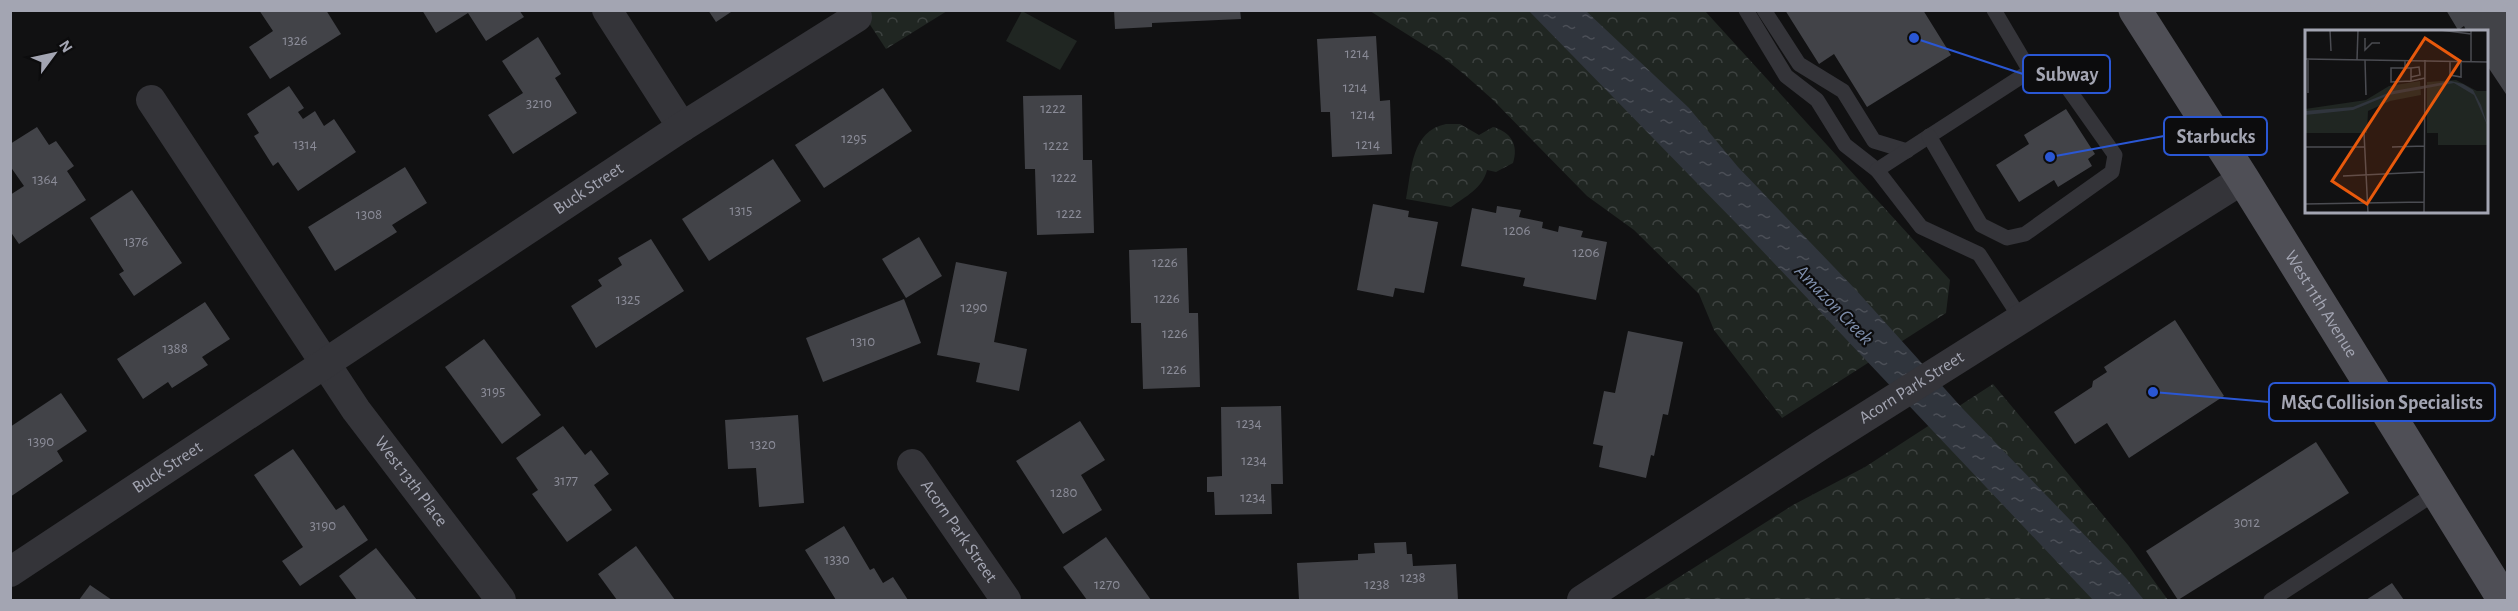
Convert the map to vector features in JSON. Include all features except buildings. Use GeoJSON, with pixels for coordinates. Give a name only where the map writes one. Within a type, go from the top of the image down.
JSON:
{"type":"FeatureCollection","features":[{"type":"Feature","properties":{"kind":"main road","name":"West 11th Avenue"},"geometry":{"type":"LineString","coordinates":[[2136,10],[2504,600]]}},
{"type":"Feature","properties":{"kind":"street"},"geometry":{"type":"LineString","coordinates":[[607,10],[682,127]]}},
{"type":"Feature","properties":{"kind":"street","name":"Buck Street"},"geometry":{"type":"LineString","coordinates":[[10,572],[682,127],[857,17]]}},
{"type":"Feature","properties":{"kind":"street"},"geometry":{"type":"LineString","coordinates":[[151,100],[324,363]]}},
{"type":"Feature","properties":{"kind":"street","name":"Acorn Park Street"},"geometry":{"type":"LineString","coordinates":[[1582,600],[1832,438],[2243,179]]}},
{"type":"Feature","properties":{"kind":"street","name":"West 13th Place"},"geometry":{"type":"LineString","coordinates":[[324,363],[356,410],[501,600]]}},
{"type":"Feature","properties":{"kind":"street","name":"Acorn Park Street"},"geometry":{"type":"LineString","coordinates":[[912,464],[1006,600]]}},
{"type":"Feature","properties":{"kind":"lane"},"geometry":{"type":"LineString","coordinates":[[1746,10],[1786,76],[1817,100],[1845,144],[1877,170],[1921,226],[1979,254],[2021,319]]}},
{"type":"Feature","properties":{"kind":"lane"},"geometry":{"type":"LineString","coordinates":[[1764,10],[1799,64],[1844,91],[1874,141],[1907,151]]}},
{"type":"Feature","properties":{"kind":"lane"},"geometry":{"type":"LineString","coordinates":[[1929,136],[1981,225],[2007,238],[2025,234],[2112,172],[2115,155],[2067,87],[2030,71],[1994,10]]}},
{"type":"Feature","properties":{"kind":"lane"},"geometry":{"type":"LineString","coordinates":[[1877,170],[2030,71]]}},
{"type":"Feature","properties":{"kind":"lane"},"geometry":{"type":"LineString","coordinates":[[2271,600],[2437,492]]}},
{"type":"Feature","properties":{"kind":"green space"},"geometry":{"type":"Polygon","coordinates":[[[861,11],[947,11],[886,49],[861,11]]]}},
{"type":"Feature","properties":{"kind":"green space"},"geometry":{"type":"Polygon","coordinates":[[[1022,11],[1077,41],[1060,70],[1006,41],[1022,11]]]}},
{"type":"Feature","properties":{"kind":"green space"},"geometry":{"type":"Polygon","coordinates":[[[1370,11],[1705,11],[1950,280],[1946,313],[1782,418],[1714,330],[1699,294],[1634,230],[1587,196],[1492,99],[1465,75],[1440,55],[1370,11]]]}},
{"type":"Feature","properties":{"kind":"green space"},"geometry":{"type":"Polygon","coordinates":[[[1446,124],[1460,124],[1479,135],[1493,127],[1505,132],[1514,145],[1513,163],[1496,172],[1487,170],[1478,187],[1451,207],[1406,199],[1412,164],[1420,143],[1434,128],[1446,124]]]}},
{"type":"Feature","properties":{"kind":"green space"},"geometry":{"type":"Polygon","coordinates":[[[1993,384],[2128,545],[2168,600],[1643,600],[1793,505],[1865,467],[1993,384]]]}},
{"type":"Feature","properties":{"kind":"water","name":"Amazon Creek"},"geometry":{"type":"Polygon","coordinates":[[[1529,11],[1586,11],[1689,108],[1738,167],[1856,290],[1963,409],[2126,578],[2144,600],[2093,600],[1736,223],[1529,11]]]}},
{"type":"Feature","properties":{"kind":"place","name":"Subway"},"geometry":{"type":"Point","coordinates":[1914,38]}},
{"type":"Feature","properties":{"kind":"place","name":"Starbucks"},"geometry":{"type":"Point","coordinates":[2050,157]}},
{"type":"Feature","properties":{"kind":"place","name":"M&G Collision Specialists"},"geometry":{"type":"Point","coordinates":[2153,392]}}]}
